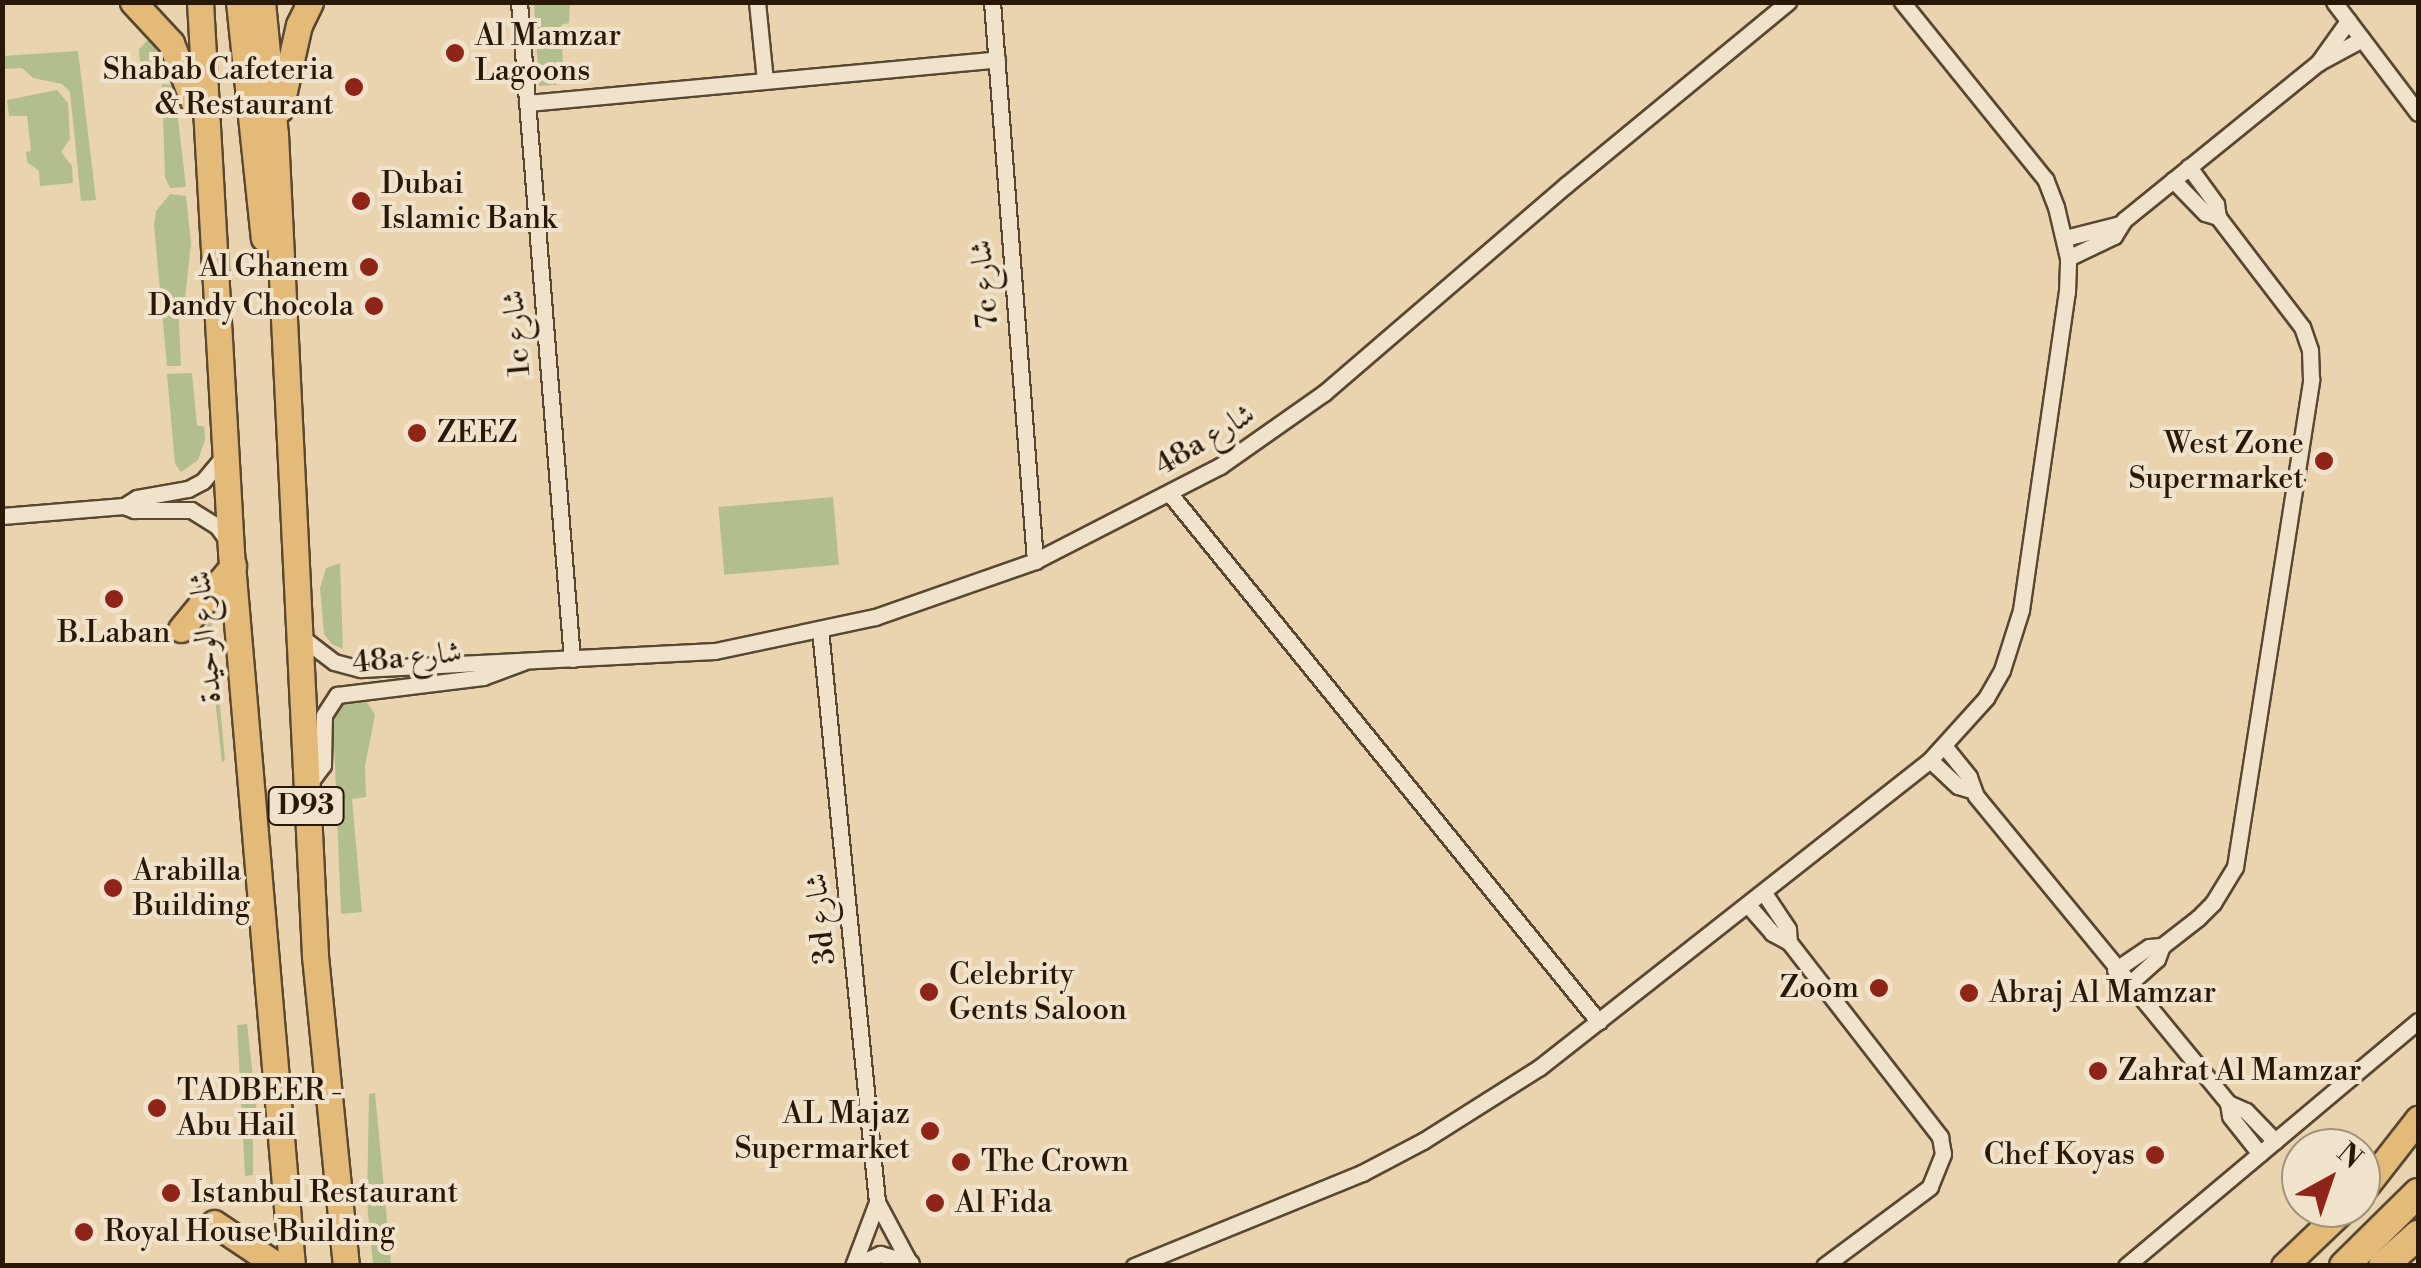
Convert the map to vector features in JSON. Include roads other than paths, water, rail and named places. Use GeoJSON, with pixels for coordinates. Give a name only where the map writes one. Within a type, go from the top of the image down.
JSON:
{"type":"FeatureCollection","features":[{"type":"Feature","properties":{"kind":"highway"},"geometry":{"type":"LineString","coordinates":[[2344,1266],[2418,1193]]}},
{"type":"Feature","properties":{"kind":"highway"},"geometry":{"type":"LineString","coordinates":[[2382,1266],[2418,1236]]}},
{"type":"Feature","properties":{"kind":"main road"},"geometry":{"type":"LineString","coordinates":[[133,2],[156,23],[182,64],[206,154]]}},
{"type":"Feature","properties":{"kind":"main road","name":"شارع الوحيدة"},"geometry":{"type":"LineString","coordinates":[[200,2],[232,559],[292,1266]]}},
{"type":"Feature","properties":{"kind":"main road"},"geometry":{"type":"LineString","coordinates":[[239,2],[264,234],[280,262]]}},
{"type":"Feature","properties":{"kind":"main road","name":"D93"},"geometry":{"type":"LineString","coordinates":[[262,2],[275,134],[296,632],[316,956],[346,1266]]}},
{"type":"Feature","properties":{"kind":"main road"},"geometry":{"type":"LineString","coordinates":[[275,134],[295,40],[310,2]]}},
{"type":"Feature","properties":{"kind":"main road"},"geometry":{"type":"LineString","coordinates":[[181,629],[232,559]]}},
{"type":"Feature","properties":{"kind":"main road"},"geometry":{"type":"LineString","coordinates":[[2381,1166],[2418,1119]]}},
{"type":"Feature","properties":{"kind":"main road"},"geometry":{"type":"LineString","coordinates":[[214,1224],[278,1266]]}},
{"type":"Feature","properties":{"kind":"main road"},"geometry":{"type":"LineString","coordinates":[[2284,1266],[2324,1228]]}},
{"type":"Feature","properties":{"kind":"street","name":"1c شارع"},"geometry":{"type":"LineString","coordinates":[[519,2],[572,658]]}},
{"type":"Feature","properties":{"kind":"street"},"geometry":{"type":"LineString","coordinates":[[757,2],[764,81]]}},
{"type":"Feature","properties":{"kind":"street","name":"7c شارع"},"geometry":{"type":"LineString","coordinates":[[992,2],[1034,561]]}},
{"type":"Feature","properties":{"kind":"street","name":"48a شارع"},"geometry":{"type":"LineString","coordinates":[[296,632],[319,654],[350,667],[715,651],[820,630],[929,601],[1034,561],[1170,494],[1273,431],[1324,393],[1566,185],[1788,2]]}},
{"type":"Feature","properties":{"kind":"street"},"geometry":{"type":"LineString","coordinates":[[1134,1266],[1362,1173],[1482,1105],[1599,1022],[1930,760],[1986,698],[2013,641],[2067,292],[2068,258],[2056,207],[2031,158],[1902,2]]}},
{"type":"Feature","properties":{"kind":"street"},"geometry":{"type":"LineString","coordinates":[[2334,2],[2418,114]]}},
{"type":"Feature","properties":{"kind":"street"},"geometry":{"type":"LineString","coordinates":[[2318,62],[2348,22]]}},
{"type":"Feature","properties":{"kind":"street"},"geometry":{"type":"LineString","coordinates":[[2068,258],[2109,240],[2120,224],[2318,62],[2362,38]]}},
{"type":"Feature","properties":{"kind":"street"},"geometry":{"type":"LineString","coordinates":[[527,103],[997,59]]}},
{"type":"Feature","properties":{"kind":"street"},"geometry":{"type":"LineString","coordinates":[[2115,970],[2149,948],[2162,946],[2213,903],[2226,886],[2241,847],[2311,379],[2310,350],[2302,327],[2218,217],[2216,204],[2188,167]]}},
{"type":"Feature","properties":{"kind":"street"},"geometry":{"type":"LineString","coordinates":[[2173,180],[2205,213],[2218,217]]}},
{"type":"Feature","properties":{"kind":"street"},"geometry":{"type":"LineString","coordinates":[[2065,238],[2120,224]]}},
{"type":"Feature","properties":{"kind":"street"},"geometry":{"type":"LineString","coordinates":[[2,516],[124,506],[138,498],[188,489],[204,480],[226,453]]}},
{"type":"Feature","properties":{"kind":"street"},"geometry":{"type":"LineString","coordinates":[[1170,494],[1599,1022]]}},
{"type":"Feature","properties":{"kind":"street"},"geometry":{"type":"LineString","coordinates":[[124,506],[134,510],[192,510],[217,526],[232,559]]}},
{"type":"Feature","properties":{"kind":"street","name":"3d شارع"},"geometry":{"type":"LineString","coordinates":[[820,630],[878,1202],[911,1264]]}},
{"type":"Feature","properties":{"kind":"street","name":"48a شارع"},"geometry":{"type":"LineString","coordinates":[[305,788],[323,764],[324,715],[338,695],[483,678],[523,662]]}},
{"type":"Feature","properties":{"kind":"street"},"geometry":{"type":"LineString","coordinates":[[1945,747],[1969,777],[1971,790]]}},
{"type":"Feature","properties":{"kind":"street"},"geometry":{"type":"LineString","coordinates":[[1930,760],[1953,782],[1971,790],[2128,986],[2228,1103],[2246,1111],[2275,1141]]}},
{"type":"Feature","properties":{"kind":"street"},"geometry":{"type":"LineString","coordinates":[[1764,893],[1788,929],[1790,942]]}},
{"type":"Feature","properties":{"kind":"street"},"geometry":{"type":"LineString","coordinates":[[1748,905],[1772,933],[1790,942],[1932,1121],[1943,1154],[1930,1187],[1824,1266]]}},
{"type":"Feature","properties":{"kind":"street"},"geometry":{"type":"LineString","coordinates":[[2128,986],[2158,959],[2162,946]]}},
{"type":"Feature","properties":{"kind":"street"},"geometry":{"type":"LineString","coordinates":[[2126,1266],[2418,1021]]}},
{"type":"Feature","properties":{"kind":"street"},"geometry":{"type":"LineString","coordinates":[[2228,1103],[2230,1116],[2260,1154]]}},
{"type":"Feature","properties":{"kind":"street","name":"3d شارع"},"geometry":{"type":"LineString","coordinates":[[853,1266],[878,1202]]}},
{"type":"Feature","properties":{"kind":"street"},"geometry":{"type":"LineString","coordinates":[[853,1266],[880,1254],[911,1264]]}},
{"type":"Feature","properties":{"kind":"place","name":"Al Mamzar Lagoons"},"geometry":{"type":"Point","coordinates":[455,53]}},
{"type":"Feature","properties":{"kind":"place","name":"Shabab Cafeteria & Restaurant"},"geometry":{"type":"Point","coordinates":[354,87]}},
{"type":"Feature","properties":{"kind":"place","name":"Dubai Islamic Bank"},"geometry":{"type":"Point","coordinates":[361,201]}},
{"type":"Feature","properties":{"kind":"place","name":"Al Ghanem"},"geometry":{"type":"Point","coordinates":[369,267]}},
{"type":"Feature","properties":{"kind":"place","name":"Dandy Chocola"},"geometry":{"type":"Point","coordinates":[374,306]}},
{"type":"Feature","properties":{"kind":"place","name":"ZEEZ"},"geometry":{"type":"Point","coordinates":[417,433]}},
{"type":"Feature","properties":{"kind":"place","name":"West Zone Supermarket"},"geometry":{"type":"Point","coordinates":[2324,461]}},
{"type":"Feature","properties":{"kind":"place","name":"B.Laban"},"geometry":{"type":"Point","coordinates":[114,599]}},
{"type":"Feature","properties":{"kind":"place","name":"Arabilla Building"},"geometry":{"type":"Point","coordinates":[113,888]}},
{"type":"Feature","properties":{"kind":"place","name":"Zoom"},"geometry":{"type":"Point","coordinates":[1879,988]}},
{"type":"Feature","properties":{"kind":"place","name":"Celebrity Gents Saloon"},"geometry":{"type":"Point","coordinates":[929,992]}},
{"type":"Feature","properties":{"kind":"place","name":"Abraj Al Mamzar"},"geometry":{"type":"Point","coordinates":[1969,993]}},
{"type":"Feature","properties":{"kind":"place","name":"Zahrat Al Mamzar"},"geometry":{"type":"Point","coordinates":[2098,1071]}},
{"type":"Feature","properties":{"kind":"place","name":"TADBEER - Abu Hail"},"geometry":{"type":"Point","coordinates":[157,1108]}},
{"type":"Feature","properties":{"kind":"place","name":"AL Majaz Supermarket"},"geometry":{"type":"Point","coordinates":[930,1131]}},
{"type":"Feature","properties":{"kind":"place","name":"Chef Koyas"},"geometry":{"type":"Point","coordinates":[2155,1155]}},
{"type":"Feature","properties":{"kind":"place","name":"The Crown"},"geometry":{"type":"Point","coordinates":[961,1162]}},
{"type":"Feature","properties":{"kind":"place","name":"Istanbul Restaurant"},"geometry":{"type":"Point","coordinates":[171,1193]}},
{"type":"Feature","properties":{"kind":"place","name":"Al Fida"},"geometry":{"type":"Point","coordinates":[935,1203]}},
{"type":"Feature","properties":{"kind":"place","name":"Royal House Building"},"geometry":{"type":"Point","coordinates":[84,1232]}}]}
